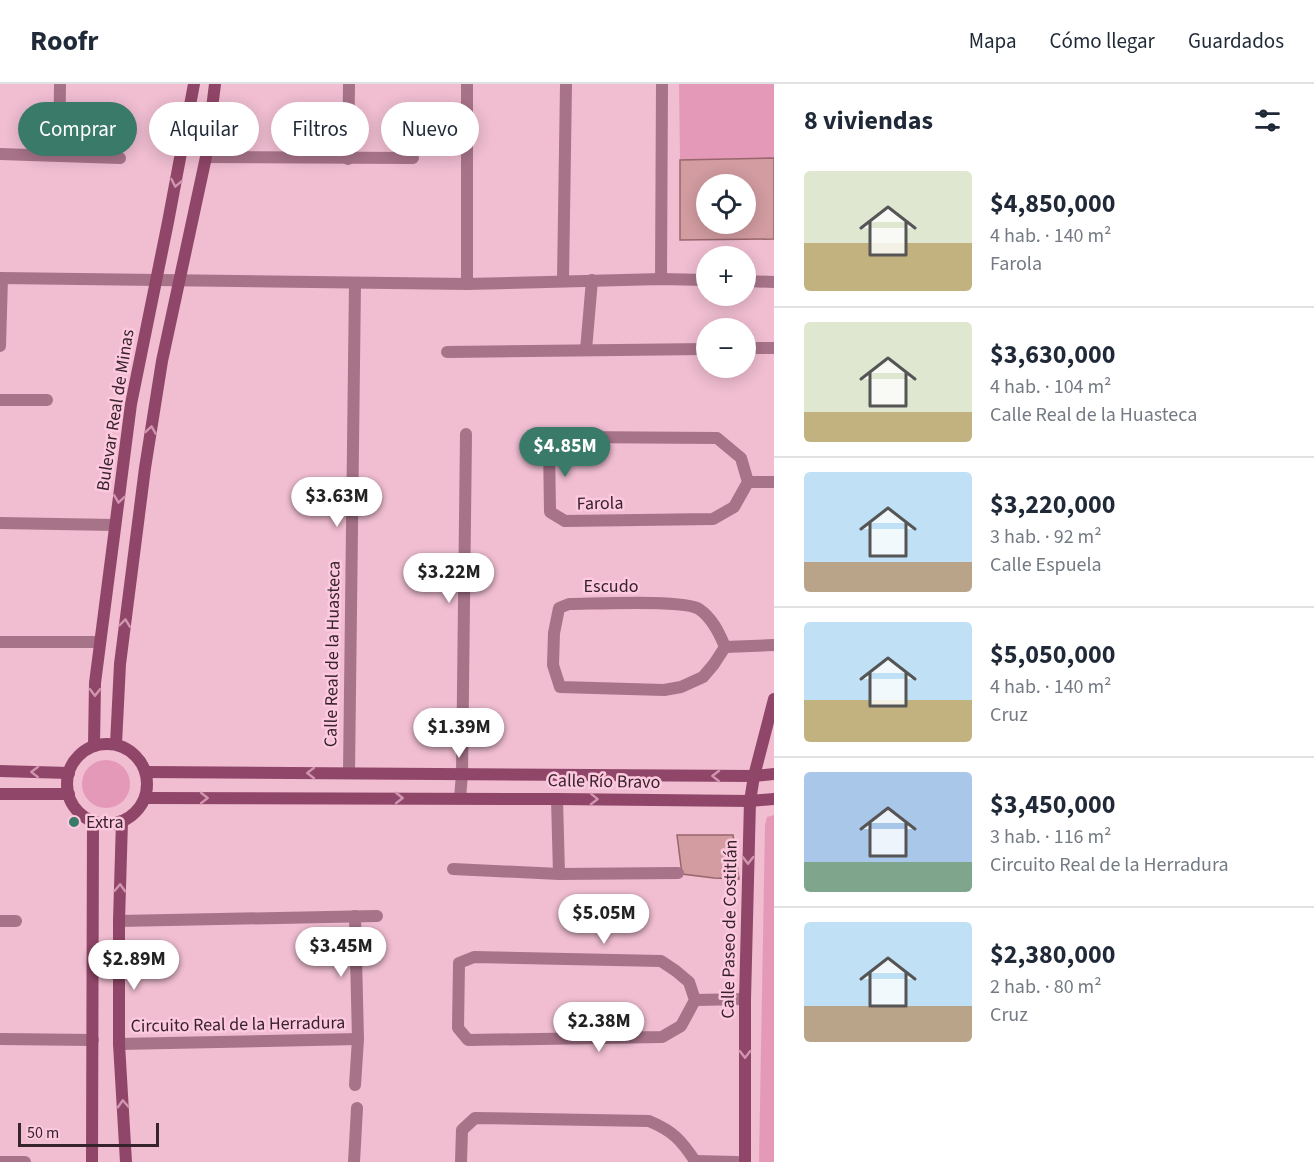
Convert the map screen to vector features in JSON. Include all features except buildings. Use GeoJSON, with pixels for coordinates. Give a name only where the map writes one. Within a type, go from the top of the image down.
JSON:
{"type":"FeatureCollection","features":[{"type":"Feature","properties":{"kind":"street"},"geometry":{"type":"LineString","coordinates":[[60,84],[60,102]]}},
{"type":"Feature","properties":{"kind":"street","name":"Bulevar Real de Minas"},"geometry":{"type":"LineString","coordinates":[[94,746],[95,683],[131,404],[194,84]]}},
{"type":"Feature","properties":{"kind":"street"},"geometry":{"type":"LineString","coordinates":[[116,744],[120,664],[145,468],[162,361],[206,157],[215,84]]}},
{"type":"Feature","properties":{"kind":"street"},"geometry":{"type":"LineString","coordinates":[[348,159],[349,84]]}},
{"type":"Feature","properties":{"kind":"street"},"geometry":{"type":"LineString","coordinates":[[467,84],[467,284]]}},
{"type":"Feature","properties":{"kind":"street"},"geometry":{"type":"LineString","coordinates":[[563,281],[566,84]]}},
{"type":"Feature","properties":{"kind":"street"},"geometry":{"type":"LineString","coordinates":[[661,279],[662,84]]}},
{"type":"Feature","properties":{"kind":"street"},"geometry":{"type":"LineString","coordinates":[[0,154],[18,155]]}},
{"type":"Feature","properties":{"kind":"street"},"geometry":{"type":"LineString","coordinates":[[59,156],[120,158]]}},
{"type":"Feature","properties":{"kind":"street"},"geometry":{"type":"LineString","coordinates":[[206,157],[413,159]]}},
{"type":"Feature","properties":{"kind":"street"},"geometry":{"type":"LineString","coordinates":[[0,346],[1,278],[467,284],[696,280]]}},
{"type":"Feature","properties":{"kind":"street"},"geometry":{"type":"LineString","coordinates":[[586,350],[592,280]]}},
{"type":"Feature","properties":{"kind":"street"},"geometry":{"type":"LineString","coordinates":[[756,281],[774,282]]}},
{"type":"Feature","properties":{"kind":"street","name":"Calle Real de la Huasteca"},"geometry":{"type":"LineString","coordinates":[[349,773],[355,283]]}},
{"type":"Feature","properties":{"kind":"street"},"geometry":{"type":"LineString","coordinates":[[756,348],[774,348]]}},
{"type":"Feature","properties":{"kind":"street"},"geometry":{"type":"LineString","coordinates":[[447,352],[696,349]]}},
{"type":"Feature","properties":{"kind":"street"},"geometry":{"type":"LineString","coordinates":[[0,400],[47,400]]}},
{"type":"Feature","properties":{"kind":"street"},"geometry":{"type":"LineString","coordinates":[[460,798],[466,434]]}},
{"type":"Feature","properties":{"kind":"street","name":"Farola"},"geometry":{"type":"LineString","coordinates":[[569,437],[717,438],[741,458],[748,482],[734,507],[713,519],[565,521],[550,512],[549,446],[569,437]]}},
{"type":"Feature","properties":{"kind":"street"},"geometry":{"type":"LineString","coordinates":[[748,482],[774,482]]}},
{"type":"Feature","properties":{"kind":"street"},"geometry":{"type":"LineString","coordinates":[[0,523],[115,525]]}},
{"type":"Feature","properties":{"kind":"street","name":"Escudo"},"geometry":{"type":"LineString","coordinates":[[569,604],[674,604],[698,608],[717,627],[725,647],[702,677],[681,687],[664,690],[560,687],[553,665],[554,633],[558,608],[569,604]]}},
{"type":"Feature","properties":{"kind":"street"},"geometry":{"type":"LineString","coordinates":[[0,642],[100,642]]}},
{"type":"Feature","properties":{"kind":"street"},"geometry":{"type":"LineString","coordinates":[[725,647],[774,645]]}},
{"type":"Feature","properties":{"kind":"street","name":"Calle Paseo de Costitlán"},"geometry":{"type":"LineString","coordinates":[[745,1162],[745,999],[750,801],[774,699]]}},
{"type":"Feature","properties":{"kind":"street"},"geometry":{"type":"LineString","coordinates":[[101,744],[116,744],[129,750],[139,759],[146,772],[145,798],[132,816],[113,824],[103,824],[85,817],[72,803],[69,794],[69,773],[74,761],[83,752],[101,744]]}},
{"type":"Feature","properties":{"kind":"street"},"geometry":{"type":"LineString","coordinates":[[0,771],[69,773]]}},
{"type":"Feature","properties":{"kind":"street","name":"Calle Río Bravo"},"geometry":{"type":"LineString","coordinates":[[146,772],[754,777],[774,774]]}},
{"type":"Feature","properties":{"kind":"street"},"geometry":{"type":"LineString","coordinates":[[0,794],[69,794]]}},
{"type":"Feature","properties":{"kind":"street","name":"Calle Río Bravo"},"geometry":{"type":"LineString","coordinates":[[145,798],[774,800]]}},
{"type":"Feature","properties":{"kind":"street"},"geometry":{"type":"LineString","coordinates":[[557,799],[560,874]]}},
{"type":"Feature","properties":{"kind":"street"},"geometry":{"type":"LineString","coordinates":[[92,1162],[93,821]]}},
{"type":"Feature","properties":{"kind":"street"},"geometry":{"type":"LineString","coordinates":[[122,821],[119,1044],[126,1162]]}},
{"type":"Feature","properties":{"kind":"street"},"geometry":{"type":"LineString","coordinates":[[453,869],[560,874],[678,873]]}},
{"type":"Feature","properties":{"kind":"street","name":"Circuito Real de la Herradura"},"geometry":{"type":"LineString","coordinates":[[119,1044],[358,1039],[355,916]]}},
{"type":"Feature","properties":{"kind":"street"},"geometry":{"type":"LineString","coordinates":[[119,921],[377,916]]}},
{"type":"Feature","properties":{"kind":"street"},"geometry":{"type":"LineString","coordinates":[[0,921],[16,921]]}},
{"type":"Feature","properties":{"kind":"street"},"geometry":{"type":"LineString","coordinates":[[474,957],[661,961],[689,982],[696,1000],[681,1026],[662,1037],[468,1040],[458,1028],[459,963],[474,957]]}},
{"type":"Feature","properties":{"kind":"street"},"geometry":{"type":"LineString","coordinates":[[696,1000],[745,999]]}},
{"type":"Feature","properties":{"kind":"street"},"geometry":{"type":"LineString","coordinates":[[0,1039],[93,1040]]}},
{"type":"Feature","properties":{"kind":"street"},"geometry":{"type":"LineString","coordinates":[[355,1085],[358,1039]]}},
{"type":"Feature","properties":{"kind":"street"},"geometry":{"type":"LineString","coordinates":[[354,1162],[357,1108]]}},
{"type":"Feature","properties":{"kind":"street"},"geometry":{"type":"LineString","coordinates":[[461,1162],[462,1130],[475,1118],[649,1121],[666,1128],[683,1144],[695,1162],[737,1162]]}},
{"type":"Feature","properties":{"kind":"street"},"geometry":{"type":"LineString","coordinates":[[0,1162],[26,1162]]}},
{"type":"Feature","properties":{"kind":"shaded area"},"geometry":{"type":"Polygon","coordinates":[[[679,84],[774,84],[774,158],[680,160],[679,84]]]}},
{"type":"Feature","properties":{"kind":"shaded area"},"geometry":{"type":"Polygon","coordinates":[[[101,760],[111,760],[123,767],[130,779],[130,789],[123,801],[111,808],[101,808],[86,797],[82,789],[82,779],[93,764],[101,760]]]}},
{"type":"Feature","properties":{"kind":"shaded area"},"geometry":{"type":"Polygon","coordinates":[[[774,815],[774,1162],[759,1162],[765,825],[767,817],[774,815]]]}},
{"type":"Feature","properties":{"kind":"place","name":"Extra"},"geometry":{"type":"Point","coordinates":[74,822]}}]}
